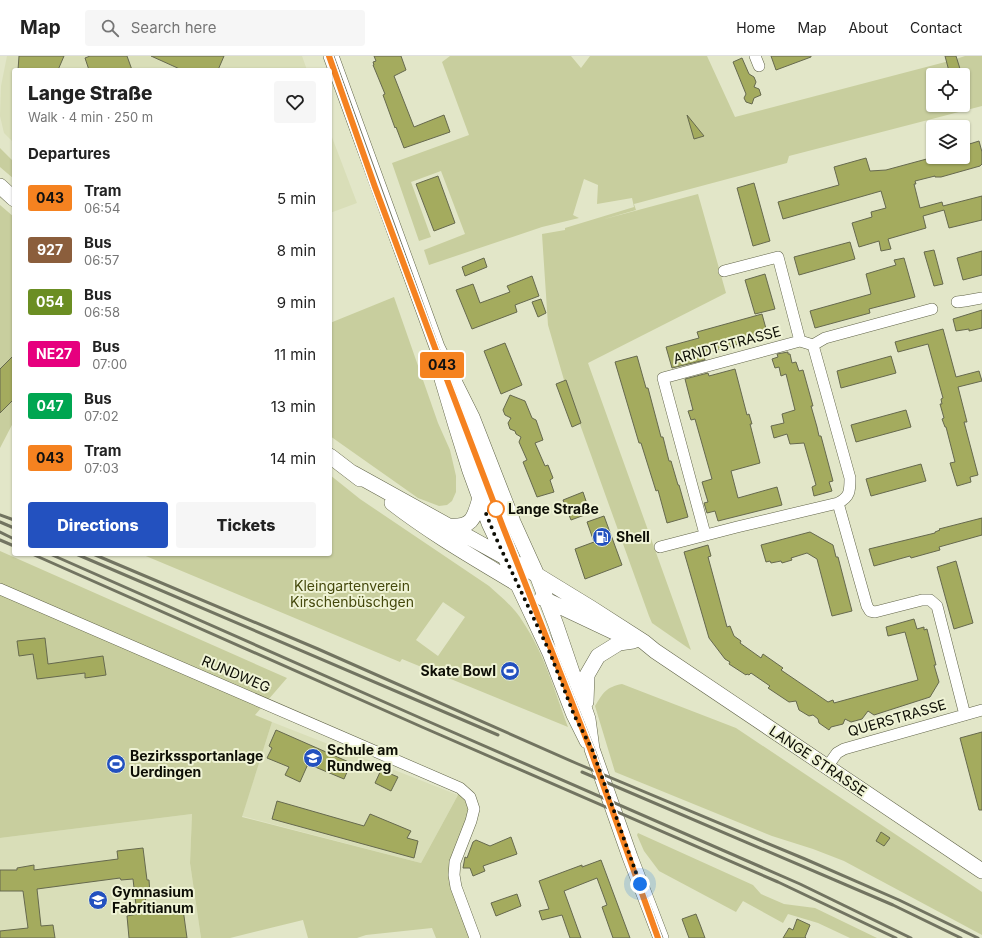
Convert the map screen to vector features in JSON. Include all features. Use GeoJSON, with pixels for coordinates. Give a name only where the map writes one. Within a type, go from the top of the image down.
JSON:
{"type":"FeatureCollection","features":[{"type":"Feature","properties":{"kind":"street"},"geometry":{"type":"LineString","coordinates":[[331,56],[437,347],[472,418],[537,575],[588,719]]}},
{"type":"Feature","properties":{"kind":"street"},"geometry":{"type":"LineString","coordinates":[[0,186],[12,197]]}},
{"type":"Feature","properties":{"kind":"street","name":"ARNDTSTRASSE"},"geometry":{"type":"LineString","coordinates":[[724,271],[778,256],[800,341]]}},
{"type":"Feature","properties":{"kind":"street"},"geometry":{"type":"LineString","coordinates":[[956,302],[982,298]]}},
{"type":"Feature","properties":{"kind":"street"},"geometry":{"type":"LineString","coordinates":[[660,547],[705,534],[838,503],[846,499],[850,490],[850,478],[813,345],[825,338],[932,309]]}},
{"type":"Feature","properties":{"kind":"street","name":"ARNDTSTRASSE"},"geometry":{"type":"LineString","coordinates":[[705,534],[663,378],[800,341],[813,345]]}},
{"type":"Feature","properties":{"kind":"street"},"geometry":{"type":"LineString","coordinates":[[437,347],[442,379],[465,456],[480,498],[505,558],[550,653],[574,715],[592,749],[630,857],[661,938]]}},
{"type":"Feature","properties":{"kind":"street","name":"LANGE STRASSE"},"geometry":{"type":"LineString","coordinates":[[332,457],[415,521],[470,557],[546,600],[655,651]]}},
{"type":"Feature","properties":{"kind":"street","name":"LANGE STRASSE"},"geometry":{"type":"LineString","coordinates":[[353,473],[537,575],[644,642],[655,651],[982,871]]}},
{"type":"Feature","properties":{"kind":"street"},"geometry":{"type":"LineString","coordinates":[[448,526],[459,527],[466,525],[475,516],[480,498]]}},
{"type":"Feature","properties":{"kind":"street"},"geometry":{"type":"LineString","coordinates":[[838,503],[867,606],[870,611],[876,612],[922,600],[930,600],[937,606],[965,715]]}},
{"type":"Feature","properties":{"kind":"street","name":"RUNDWEG"},"geometry":{"type":"LineString","coordinates":[[0,589],[460,788],[470,797],[474,809],[471,822],[455,862],[454,875],[456,887],[475,938]]}},
{"type":"Feature","properties":{"kind":"street"},"geometry":{"type":"LineString","coordinates":[[592,749],[586,704],[587,675],[598,656],[619,643],[633,640]]}},
{"type":"Feature","properties":{"kind":"street","name":"QUERSTRASSE"},"geometry":{"type":"LineString","coordinates":[[827,767],[837,753],[844,749],[982,710]]}},
{"type":"Feature","properties":{"kind":"shaded area"},"geometry":{"type":"Polygon","coordinates":[[[7,56],[302,56],[306,68],[12,68],[12,141],[4,133],[0,116],[1,86],[7,56]]]}},
{"type":"Feature","properties":{"kind":"shaded area"},"geometry":{"type":"Polygon","coordinates":[[[332,137],[357,203],[332,212],[332,137]]]}},
{"type":"Feature","properties":{"kind":"shaded area","name":"Schule am Rundweg"},"geometry":{"type":"Polygon","coordinates":[[[272,722],[458,795],[421,863],[242,816],[272,722]]]}},
{"type":"Feature","properties":{"kind":"shaded area","name":"Gymnasium Fabritianum"},"geometry":{"type":"Polygon","coordinates":[[[192,814],[190,863],[201,938],[0,938],[0,838],[192,814]]]}},
{"type":"Feature","properties":{"kind":"green space"},"geometry":{"type":"Polygon","coordinates":[[[450,56],[571,56],[581,68],[590,56],[707,56],[735,117],[965,56],[982,56],[982,106],[970,109],[970,68],[926,68],[926,112],[959,112],[789,156],[787,163],[634,204],[636,210],[601,220],[698,194],[726,293],[588,363],[691,650],[652,623],[564,380],[548,325],[542,234],[565,230],[565,228],[634,207],[632,198],[597,204],[598,185],[584,179],[573,215],[579,218],[542,227],[429,265],[424,250],[465,234],[441,171],[411,182],[431,237],[419,241],[392,163],[469,135],[442,62],[450,56]]]}},
{"type":"Feature","properties":{"kind":"green space"},"geometry":{"type":"Polygon","coordinates":[[[0,148],[12,160],[12,177],[0,167],[0,148]]]}},
{"type":"Feature","properties":{"kind":"green space"},"geometry":{"type":"Polygon","coordinates":[[[0,205],[12,215],[12,425],[0,448],[0,205]]]}},
{"type":"Feature","properties":{"kind":"green space"},"geometry":{"type":"Polygon","coordinates":[[[394,297],[438,423],[450,450],[456,476],[456,492],[452,501],[447,505],[439,506],[418,498],[332,437],[332,322],[394,297]]]}},
{"type":"Feature","properties":{"kind":"green space","name":"Kleingartenverein Kirschenbüschgen"},"geometry":{"type":"Polygon","coordinates":[[[332,477],[360,499],[489,586],[503,598],[523,622],[537,647],[568,727],[402,659],[400,662],[146,556],[332,556],[332,477]],[[443,602],[416,640],[438,656],[465,617],[443,602]]]}},
{"type":"Feature","properties":{"kind":"green space"},"geometry":{"type":"Polygon","coordinates":[[[0,551],[287,678],[255,715],[272,722],[242,817],[421,863],[458,795],[460,788],[474,809],[455,862],[475,938],[436,938],[432,928],[366,935],[357,938],[308,938],[303,920],[230,938],[201,938],[190,863],[192,814],[0,838],[0,551]]]}},
{"type":"Feature","properties":{"kind":"green space"},"geometry":{"type":"Polygon","coordinates":[[[622,684],[736,728],[982,892],[982,935],[844,861],[772,836],[615,772],[595,706],[606,691],[612,687],[622,684]]]}},
{"type":"Feature","properties":{"kind":"green space"},"geometry":{"type":"Polygon","coordinates":[[[638,833],[753,885],[761,894],[784,904],[815,908],[877,938],[850,938],[818,923],[788,914],[783,923],[743,901],[736,912],[659,871],[644,851],[637,835],[638,833]]]}},
{"type":"Feature","properties":{"kind":"building"},"geometry":{"type":"Polygon","coordinates":[[[19,56],[64,56],[59,68],[18,68],[19,56]]]}},
{"type":"Feature","properties":{"kind":"building"},"geometry":{"type":"Polygon","coordinates":[[[90,56],[127,56],[131,68],[88,68],[85,58],[90,56]]]}},
{"type":"Feature","properties":{"kind":"building"},"geometry":{"type":"Polygon","coordinates":[[[151,56],[224,56],[219,68],[178,68],[151,56]]]}},
{"type":"Feature","properties":{"kind":"building"},"geometry":{"type":"Polygon","coordinates":[[[374,56],[401,56],[406,70],[394,76],[414,127],[444,115],[450,132],[404,148],[396,127],[395,128],[383,95],[385,94],[373,65],[373,62],[376,61],[374,56]]]}},
{"type":"Feature","properties":{"kind":"building"},"geometry":{"type":"Polygon","coordinates":[[[771,56],[811,56],[811,57],[776,70],[771,56]]]}},
{"type":"Feature","properties":{"kind":"building"},"geometry":{"type":"Polygon","coordinates":[[[945,56],[956,56],[960,68],[948,68],[945,56]]]}},
{"type":"Feature","properties":{"kind":"building"},"geometry":{"type":"Polygon","coordinates":[[[742,58],[749,74],[754,77],[756,82],[754,87],[759,89],[761,95],[754,98],[752,104],[746,102],[744,98],[746,94],[733,62],[742,58]]]}},
{"type":"Feature","properties":{"kind":"building"},"geometry":{"type":"Polygon","coordinates":[[[687,115],[704,136],[694,139],[687,115]]]}},
{"type":"Feature","properties":{"kind":"building"},"geometry":{"type":"Polygon","coordinates":[[[979,141],[982,152],[982,164],[980,166],[941,177],[935,176],[915,181],[916,184],[914,184],[920,208],[942,202],[943,206],[982,196],[982,220],[949,228],[944,210],[923,216],[926,228],[888,239],[891,249],[881,251],[879,241],[859,247],[852,223],[872,217],[871,212],[886,208],[881,191],[783,219],[778,202],[839,185],[834,167],[866,158],[870,171],[886,170],[926,159],[926,164],[970,164],[970,144],[979,141]]]}},
{"type":"Feature","properties":{"kind":"building"},"geometry":{"type":"Polygon","coordinates":[[[438,176],[455,223],[434,231],[416,184],[438,176]]]}},
{"type":"Feature","properties":{"kind":"building"},"geometry":{"type":"Polygon","coordinates":[[[754,183],[770,241],[753,246],[737,188],[754,183]]]}},
{"type":"Feature","properties":{"kind":"building"},"geometry":{"type":"Polygon","coordinates":[[[850,242],[855,259],[799,275],[794,257],[850,242]]]}},
{"type":"Feature","properties":{"kind":"building"},"geometry":{"type":"Polygon","coordinates":[[[934,250],[943,284],[934,286],[924,252],[934,250]]]}},
{"type":"Feature","properties":{"kind":"building"},"geometry":{"type":"Polygon","coordinates":[[[982,251],[982,275],[963,280],[957,258],[982,251]]]}},
{"type":"Feature","properties":{"kind":"building"},"geometry":{"type":"Polygon","coordinates":[[[484,258],[487,267],[465,276],[462,267],[484,258]]]}},
{"type":"Feature","properties":{"kind":"building"},"geometry":{"type":"Polygon","coordinates":[[[904,258],[915,297],[869,309],[870,313],[815,328],[810,311],[871,294],[866,274],[896,265],[894,260],[904,258]]]}},
{"type":"Feature","properties":{"kind":"building"},"geometry":{"type":"Polygon","coordinates":[[[765,274],[775,309],[755,314],[745,280],[765,274]]]}},
{"type":"Feature","properties":{"kind":"building"},"geometry":{"type":"Polygon","coordinates":[[[532,276],[539,296],[515,305],[517,312],[472,329],[456,290],[473,284],[480,303],[510,292],[507,286],[532,276]]]}},
{"type":"Feature","properties":{"kind":"building"},"geometry":{"type":"Polygon","coordinates":[[[541,299],[546,313],[538,317],[532,302],[541,299]]]}},
{"type":"Feature","properties":{"kind":"building"},"geometry":{"type":"Polygon","coordinates":[[[982,310],[982,328],[969,331],[969,329],[956,331],[953,319],[982,310]]]}},
{"type":"Feature","properties":{"kind":"building"},"geometry":{"type":"Polygon","coordinates":[[[762,314],[768,336],[703,354],[705,360],[672,368],[666,347],[699,338],[697,332],[762,314]]]}},
{"type":"Feature","properties":{"kind":"building"},"geometry":{"type":"Polygon","coordinates":[[[943,329],[956,377],[979,371],[982,381],[958,387],[967,422],[964,422],[978,475],[970,477],[971,482],[957,486],[950,463],[955,462],[946,427],[942,419],[944,418],[940,404],[942,404],[941,399],[943,398],[928,344],[898,352],[895,342],[943,329]]]}},
{"type":"Feature","properties":{"kind":"building"},"geometry":{"type":"Polygon","coordinates":[[[505,343],[522,385],[501,394],[484,351],[505,343]]]}},
{"type":"Feature","properties":{"kind":"building"},"geometry":{"type":"Polygon","coordinates":[[[788,352],[792,363],[796,362],[799,371],[803,370],[813,406],[811,406],[819,436],[821,436],[833,481],[829,482],[832,491],[814,496],[812,487],[816,485],[804,443],[790,444],[787,434],[774,438],[771,426],[784,423],[782,414],[795,410],[786,374],[781,376],[779,367],[775,368],[772,359],[778,357],[777,354],[788,352]]]}},
{"type":"Feature","properties":{"kind":"building"},"geometry":{"type":"Polygon","coordinates":[[[637,356],[646,388],[648,388],[661,437],[663,437],[669,461],[671,461],[688,517],[667,523],[658,490],[656,491],[641,443],[639,443],[615,362],[637,356]]]}},
{"type":"Feature","properties":{"kind":"building"},"geometry":{"type":"Polygon","coordinates":[[[891,356],[896,373],[841,388],[837,371],[891,356]]]}},
{"type":"Feature","properties":{"kind":"building"},"geometry":{"type":"Polygon","coordinates":[[[12,357],[12,401],[0,413],[0,369],[12,357]]]}},
{"type":"Feature","properties":{"kind":"building"},"geometry":{"type":"Polygon","coordinates":[[[735,369],[747,415],[749,414],[752,424],[750,424],[760,463],[731,471],[738,498],[777,487],[782,505],[718,521],[715,511],[707,513],[704,503],[708,502],[702,482],[712,479],[695,419],[691,420],[688,411],[693,410],[685,379],[708,373],[709,376],[735,369]]]}},
{"type":"Feature","properties":{"kind":"building"},"geometry":{"type":"Polygon","coordinates":[[[566,380],[581,423],[572,427],[556,384],[566,380]]]}},
{"type":"Feature","properties":{"kind":"building"},"geometry":{"type":"Polygon","coordinates":[[[510,395],[525,401],[532,418],[536,420],[543,440],[535,443],[545,466],[548,465],[553,478],[550,480],[554,492],[537,497],[523,462],[527,460],[519,442],[521,437],[516,434],[515,431],[510,429],[508,423],[511,418],[505,415],[503,410],[510,395]]]}},
{"type":"Feature","properties":{"kind":"building"},"geometry":{"type":"Polygon","coordinates":[[[906,410],[911,427],[856,442],[851,425],[906,410]]]}},
{"type":"Feature","properties":{"kind":"building"},"geometry":{"type":"Polygon","coordinates":[[[921,464],[926,481],[871,496],[866,479],[921,464]]]}},
{"type":"Feature","properties":{"kind":"building"},"geometry":{"type":"Polygon","coordinates":[[[583,492],[590,513],[571,520],[563,500],[583,492]]]}},
{"type":"Feature","properties":{"kind":"building"},"geometry":{"type":"Polygon","coordinates":[[[604,516],[622,565],[585,579],[575,549],[594,542],[587,522],[604,516]]]}},
{"type":"Feature","properties":{"kind":"building"},"geometry":{"type":"Polygon","coordinates":[[[982,518],[982,535],[939,547],[940,550],[911,558],[910,556],[874,566],[869,549],[935,533],[940,530],[939,529],[982,518]]]}},
{"type":"Feature","properties":{"kind":"building"},"geometry":{"type":"Polygon","coordinates":[[[810,532],[833,545],[836,557],[838,557],[852,611],[832,616],[817,559],[807,553],[791,558],[792,560],[782,563],[781,561],[771,563],[770,561],[766,562],[761,545],[810,532]]]}},
{"type":"Feature","properties":{"kind":"building"},"geometry":{"type":"Polygon","coordinates":[[[708,545],[711,556],[708,557],[727,627],[730,626],[734,636],[741,641],[740,643],[761,658],[763,654],[783,668],[781,670],[828,702],[833,700],[834,703],[918,680],[905,632],[888,636],[886,627],[914,619],[917,629],[924,627],[924,630],[927,629],[936,665],[934,665],[939,682],[930,697],[874,715],[868,711],[862,719],[851,722],[845,719],[843,724],[831,727],[829,730],[819,723],[818,719],[813,715],[809,716],[799,710],[796,701],[789,702],[768,688],[770,686],[751,673],[746,675],[729,664],[730,662],[725,659],[709,638],[684,552],[708,545]]]}},
{"type":"Feature","properties":{"kind":"building"},"geometry":{"type":"Polygon","coordinates":[[[956,561],[973,623],[954,629],[937,567],[956,561]]]}},
{"type":"Feature","properties":{"kind":"building"},"geometry":{"type":"Polygon","coordinates":[[[45,638],[48,664],[103,656],[106,675],[85,678],[85,673],[37,679],[33,654],[19,656],[17,641],[45,638]]]}},
{"type":"Feature","properties":{"kind":"building"},"geometry":{"type":"Polygon","coordinates":[[[276,730],[351,763],[344,779],[308,764],[300,782],[285,775],[289,767],[267,758],[272,748],[269,746],[276,730]]]}},
{"type":"Feature","properties":{"kind":"building"},"geometry":{"type":"Polygon","coordinates":[[[982,732],[982,810],[979,810],[960,738],[982,732]]]}},
{"type":"Feature","properties":{"kind":"building"},"geometry":{"type":"Polygon","coordinates":[[[381,770],[398,777],[391,791],[375,783],[381,770]]]}},
{"type":"Feature","properties":{"kind":"building"},"geometry":{"type":"Polygon","coordinates":[[[277,801],[364,826],[370,814],[411,831],[407,838],[418,841],[414,858],[272,819],[277,801]]]}},
{"type":"Feature","properties":{"kind":"building"},"geometry":{"type":"Polygon","coordinates":[[[881,832],[890,838],[884,846],[876,841],[881,832]]]}},
{"type":"Feature","properties":{"kind":"building"},"geometry":{"type":"Polygon","coordinates":[[[511,837],[517,854],[483,866],[485,871],[473,876],[470,868],[463,868],[465,857],[467,858],[473,842],[476,840],[490,846],[511,837]]]}},
{"type":"Feature","properties":{"kind":"building"},"geometry":{"type":"Polygon","coordinates":[[[143,848],[150,894],[145,895],[147,913],[183,909],[187,938],[129,938],[127,916],[137,914],[133,879],[121,880],[120,878],[37,889],[41,926],[53,925],[55,938],[0,938],[0,931],[28,928],[23,891],[0,891],[0,870],[17,870],[17,868],[34,865],[34,870],[118,859],[117,851],[143,848]]]}},
{"type":"Feature","properties":{"kind":"building"},"geometry":{"type":"Polygon","coordinates":[[[601,860],[630,938],[613,938],[602,907],[607,905],[597,878],[564,891],[581,938],[570,938],[562,915],[542,920],[539,911],[549,909],[539,881],[582,865],[582,867],[601,860]]]}},
{"type":"Feature","properties":{"kind":"building"},"geometry":{"type":"Polygon","coordinates":[[[517,894],[521,906],[496,916],[491,903],[517,894]]]}},
{"type":"Feature","properties":{"kind":"building"},"geometry":{"type":"Polygon","coordinates":[[[696,914],[705,938],[689,938],[682,919],[696,914]]]}},
{"type":"Feature","properties":{"kind":"building"},"geometry":{"type":"Polygon","coordinates":[[[797,919],[810,925],[805,937],[806,938],[783,938],[789,928],[793,930],[797,919]]]}},
{"type":"Feature","properties":{"kind":"tram line","name":"043"},"geometry":{"type":"LineString","coordinates":[[329,56],[375,187],[435,348],[503,527],[591,751],[628,859],[658,938]]}},
{"type":"Feature","properties":{"kind":"tram line"},"geometry":{"type":"LineString","coordinates":[[334,56],[445,364],[506,526],[596,752],[632,857],[663,938]]}},
{"type":"Feature","properties":{"kind":"railway"},"geometry":{"type":"LineString","coordinates":[[0,515],[12,519]]}},
{"type":"Feature","properties":{"kind":"railway"},"geometry":{"type":"LineString","coordinates":[[0,522],[12,527]]}},
{"type":"Feature","properties":{"kind":"railway"},"geometry":{"type":"LineString","coordinates":[[0,532],[12,538]]}},
{"type":"Feature","properties":{"kind":"railway"},"geometry":{"type":"LineString","coordinates":[[0,540],[12,545]]}},
{"type":"Feature","properties":{"kind":"railway"},"geometry":{"type":"LineString","coordinates":[[37,556],[422,727],[778,882],[896,938]]}},
{"type":"Feature","properties":{"kind":"railway"},"geometry":{"type":"LineString","coordinates":[[55,556],[800,884],[911,938]]}},
{"type":"Feature","properties":{"kind":"railway"},"geometry":{"type":"LineString","coordinates":[[81,556],[498,735]]}},
{"type":"Feature","properties":{"kind":"railway"},"geometry":{"type":"LineString","coordinates":[[98,556],[318,649],[578,764],[805,859],[899,900],[978,938]]}},
{"type":"Feature","properties":{"kind":"railway"},"geometry":{"type":"LineString","coordinates":[[582,772],[893,905],[961,938]]}},
{"type":"Feature","properties":{"kind":"place","name":"Lange Straße"},"geometry":{"type":"Point","coordinates":[496,509]}},
{"type":"Feature","properties":{"kind":"place","name":"Shell"},"geometry":{"type":"Point","coordinates":[602,537]}},
{"type":"Feature","properties":{"kind":"place","name":"Skate Bowl"},"geometry":{"type":"Point","coordinates":[510,671]}},
{"type":"Feature","properties":{"kind":"place","name":"Schule am Rundweg"},"geometry":{"type":"Point","coordinates":[313,758]}},
{"type":"Feature","properties":{"kind":"place","name":"Bezirkssportanlage Uerdingen"},"geometry":{"type":"Point","coordinates":[116,764]}},
{"type":"Feature","properties":{"kind":"place","name":"Gymnasium Fabritianum"},"geometry":{"type":"Point","coordinates":[98,900]}},
{"type":"Feature","properties":{"kind":"route"},"geometry":{"type":"LineString","coordinates":[[496,509],[485,511],[505,558],[550,653],[574,715],[592,749],[640,884]]}}]}
